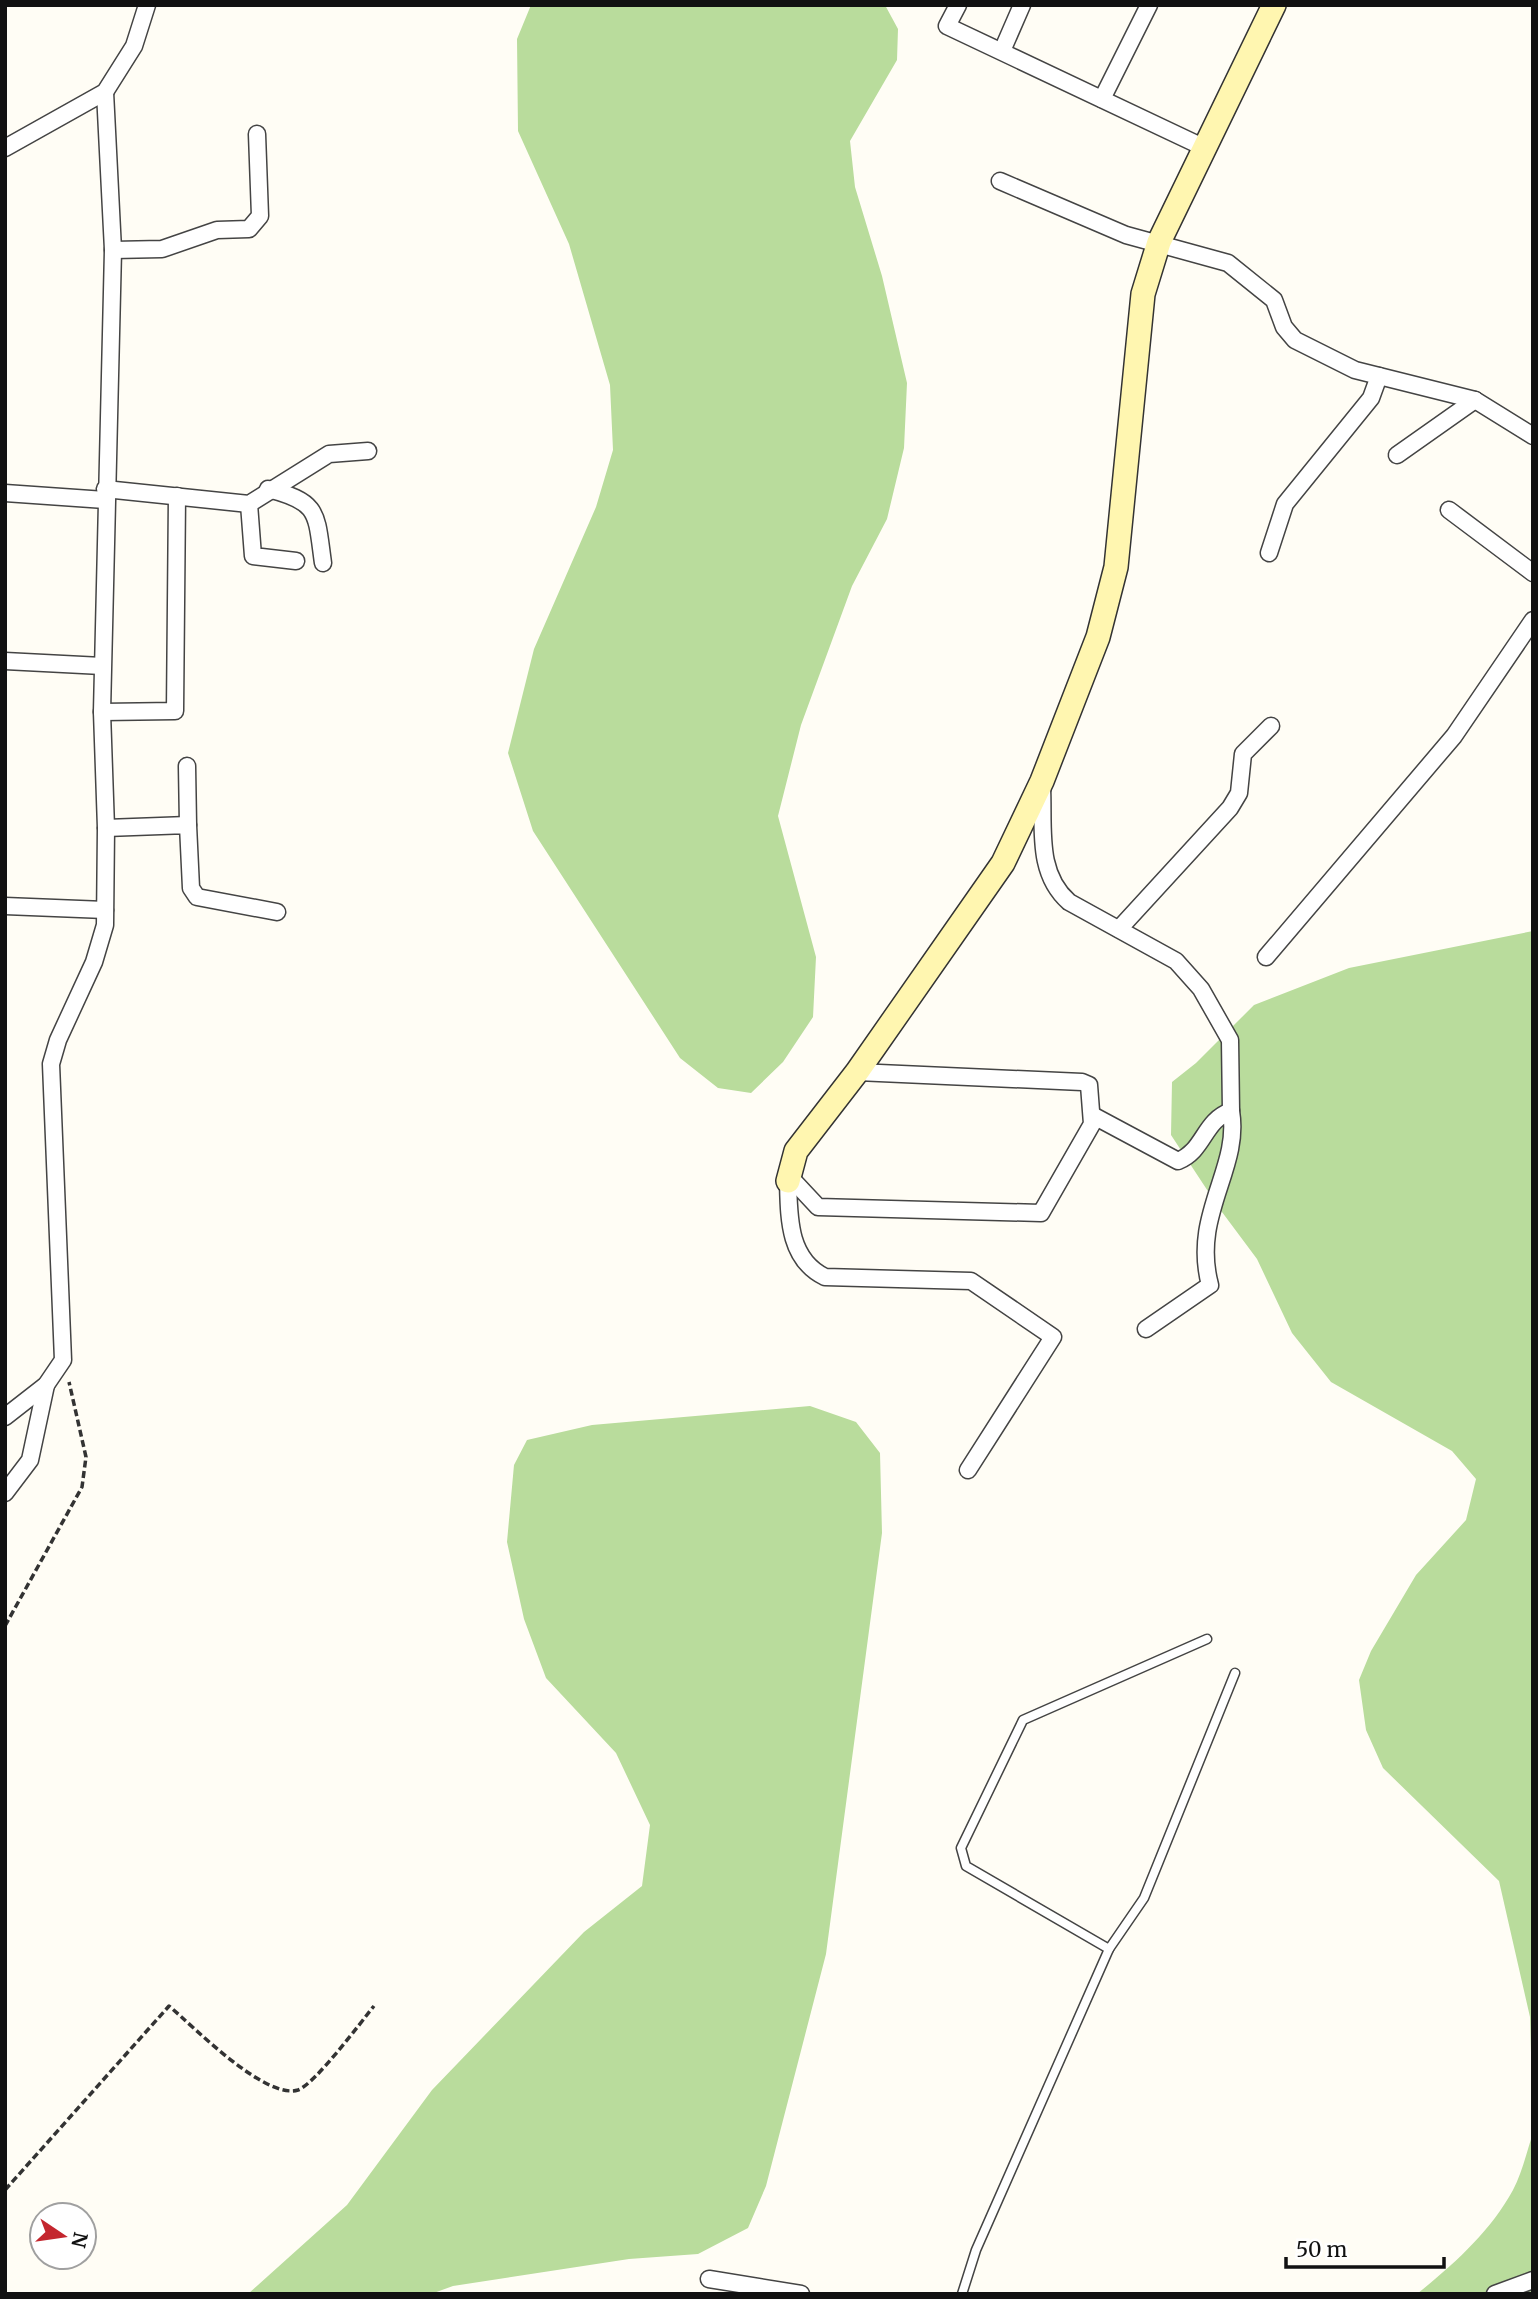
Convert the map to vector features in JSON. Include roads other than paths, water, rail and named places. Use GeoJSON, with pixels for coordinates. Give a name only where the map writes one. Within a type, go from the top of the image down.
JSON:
{"type":"FeatureCollection","features":[{"type":"Feature","properties":{"kind":"street"},"geometry":{"type":"LineString","coordinates":[[5,148],[105,92],[134,46],[147,5]]}},
{"type":"Feature","properties":{"kind":"street"},"geometry":{"type":"LineString","coordinates":[[958,5],[947,26],[1205,148]]}},
{"type":"Feature","properties":{"kind":"street"},"geometry":{"type":"LineString","coordinates":[[1002,51],[1022,5]]}},
{"type":"Feature","properties":{"kind":"street"},"geometry":{"type":"LineString","coordinates":[[1102,99],[1149,5]]}},
{"type":"Feature","properties":{"kind":"street"},"geometry":{"type":"LineString","coordinates":[[968,1469],[1053,1337],[971,1281],[825,1277],[810,1270],[798,1253],[789,1220],[788,1178],[796,1151],[857,1072],[1003,863],[1042,781],[1098,637],[1116,567],[1143,294],[1159,242],[1274,5]]}},
{"type":"Feature","properties":{"kind":"street"},"geometry":{"type":"LineString","coordinates":[[5,1417],[46,1385],[63,1360],[51,1064],[58,1040],[94,962],[105,925],[106,828],[102,666],[113,250],[105,92]]}},
{"type":"Feature","properties":{"kind":"street"},"geometry":{"type":"LineString","coordinates":[[113,250],[162,249],[217,230],[249,229],[261,216],[257,134]]}},
{"type":"Feature","properties":{"kind":"street"},"geometry":{"type":"LineString","coordinates":[[1000,181],[1126,234],[1228,262],[1274,300],[1284,327],[1295,340],[1355,370],[1475,400],[1533,436]]}},
{"type":"Feature","properties":{"kind":"street"},"geometry":{"type":"LineString","coordinates":[[1269,553],[1286,504],[1371,398],[1380,376]]}},
{"type":"Feature","properties":{"kind":"street"},"geometry":{"type":"LineString","coordinates":[[1397,455],[1475,400]]}},
{"type":"Feature","properties":{"kind":"street"},"geometry":{"type":"LineString","coordinates":[[5,493],[177,496],[249,503],[329,454],[368,451]]}},
{"type":"Feature","properties":{"kind":"street"},"geometry":{"type":"LineString","coordinates":[[268,489],[298,497],[312,509],[318,527],[323,563]]}},
{"type":"Feature","properties":{"kind":"street"},"geometry":{"type":"LineString","coordinates":[[102,712],[175,711],[177,496]]}},
{"type":"Feature","properties":{"kind":"street"},"geometry":{"type":"LineString","coordinates":[[249,503],[253,556],[296,561]]}},
{"type":"Feature","properties":{"kind":"street"},"geometry":{"type":"LineString","coordinates":[[1449,510],[1533,573]]}},
{"type":"Feature","properties":{"kind":"street"},"geometry":{"type":"LineString","coordinates":[[1266,957],[1454,736],[1533,620]]}},
{"type":"Feature","properties":{"kind":"street"},"geometry":{"type":"LineString","coordinates":[[5,661],[102,666]]}},
{"type":"Feature","properties":{"kind":"street"},"geometry":{"type":"LineString","coordinates":[[1119,929],[1230,808],[1239,793],[1243,754],[1271,726]]}},
{"type":"Feature","properties":{"kind":"street"},"geometry":{"type":"LineString","coordinates":[[187,766],[191,888],[197,897],[277,912]]}},
{"type":"Feature","properties":{"kind":"street"},"geometry":{"type":"LineString","coordinates":[[1042,781],[1045,868],[1054,889],[1069,902],[1176,961],[1201,989],[1230,1040],[1231,1111],[1234,1131],[1205,1237],[1204,1264],[1210,1285],[1146,1329]]}},
{"type":"Feature","properties":{"kind":"street"},"geometry":{"type":"LineString","coordinates":[[106,828],[188,825]]}},
{"type":"Feature","properties":{"kind":"street"},"geometry":{"type":"LineString","coordinates":[[5,906],[105,910]]}},
{"type":"Feature","properties":{"kind":"street"},"geometry":{"type":"LineString","coordinates":[[788,1178],[818,1207],[1041,1213],[1092,1125],[1089,1085],[1082,1082],[857,1072]]}},
{"type":"Feature","properties":{"kind":"street"},"geometry":{"type":"LineString","coordinates":[[1092,1115],[1178,1161],[1192,1155],[1217,1116],[1231,1111]]}},
{"type":"Feature","properties":{"kind":"street"},"geometry":{"type":"LineString","coordinates":[[5,1493],[30,1460],[46,1385]]}},
{"type":"Feature","properties":{"kind":"street"},"geometry":{"type":"LineString","coordinates":[[709,2279],[801,2294]]}},
{"type":"Feature","properties":{"kind":"street"},"geometry":{"type":"LineString","coordinates":[[1495,2294],[1533,2280]]}},
{"type":"Feature","properties":{"kind":"lane"},"geometry":{"type":"LineString","coordinates":[[1109,1949],[966,1866],[961,1849],[1023,1720],[1208,1639]]}},
{"type":"Feature","properties":{"kind":"lane"},"geometry":{"type":"LineString","coordinates":[[962,2294],[976,2250],[1109,1949],[1144,1898],[1235,1672]]}}]}
